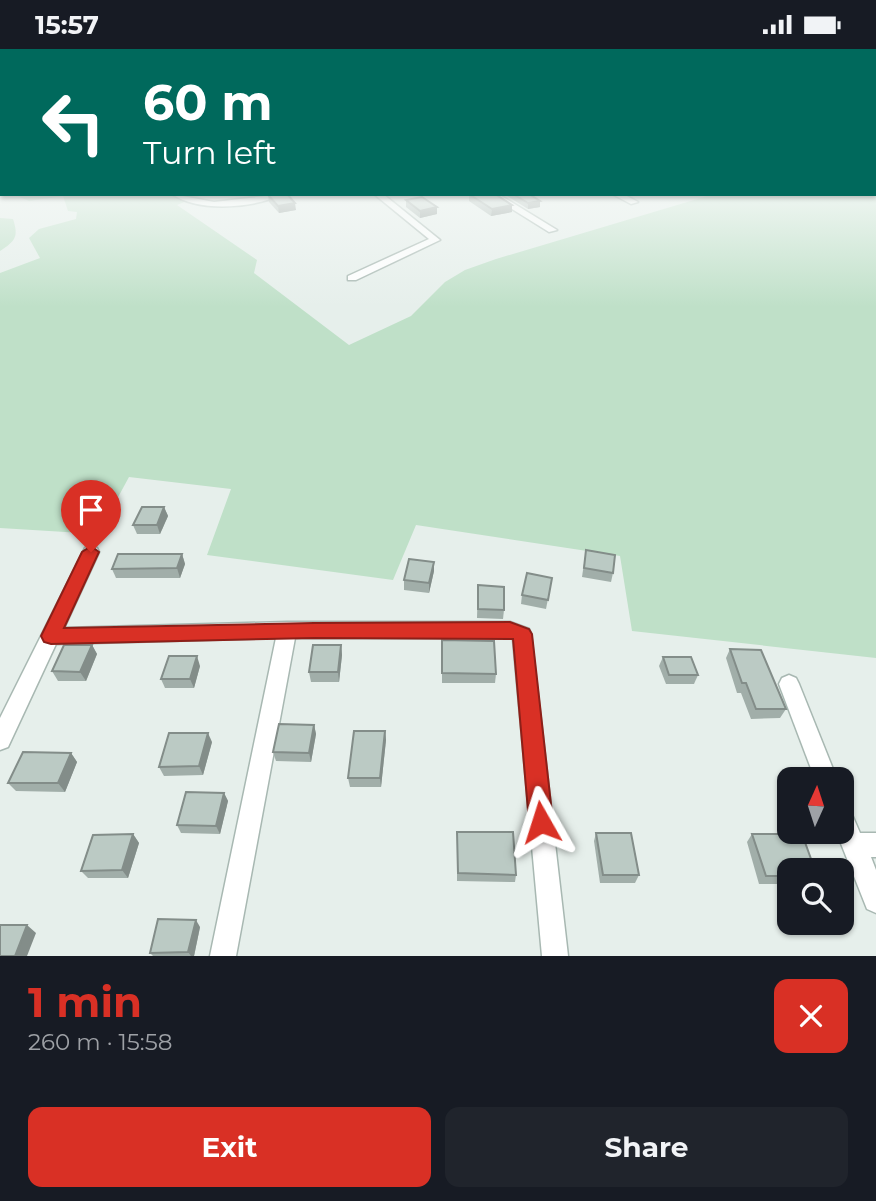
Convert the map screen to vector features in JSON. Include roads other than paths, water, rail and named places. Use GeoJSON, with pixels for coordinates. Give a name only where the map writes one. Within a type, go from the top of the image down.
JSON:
{"type":"FeatureCollection","features":[{"type":"Feature","properties":{"kind":"street"},"geometry":{"type":"LineString","coordinates":[[352,278],[435,240],[413,222]]}},
{"type":"Feature","properties":{"kind":"street"},"geometry":{"type":"LineString","coordinates":[[539,222],[552,230]]}},
{"type":"Feature","properties":{"kind":"street"},"geometry":{"type":"LineString","coordinates":[[0,740],[91,552]]}},
{"type":"Feature","properties":{"kind":"street"},"geometry":{"type":"LineString","coordinates":[[51,636],[287,630],[510,630],[522,634],[555,956]]}},
{"type":"Feature","properties":{"kind":"street"},"geometry":{"type":"LineString","coordinates":[[222,956],[287,630]]}},
{"type":"Feature","properties":{"kind":"street"},"geometry":{"type":"LineString","coordinates":[[789,684],[821,767]]}},
{"type":"Feature","properties":{"kind":"street"},"geometry":{"type":"LineString","coordinates":[[864,845],[876,900]]}}]}
